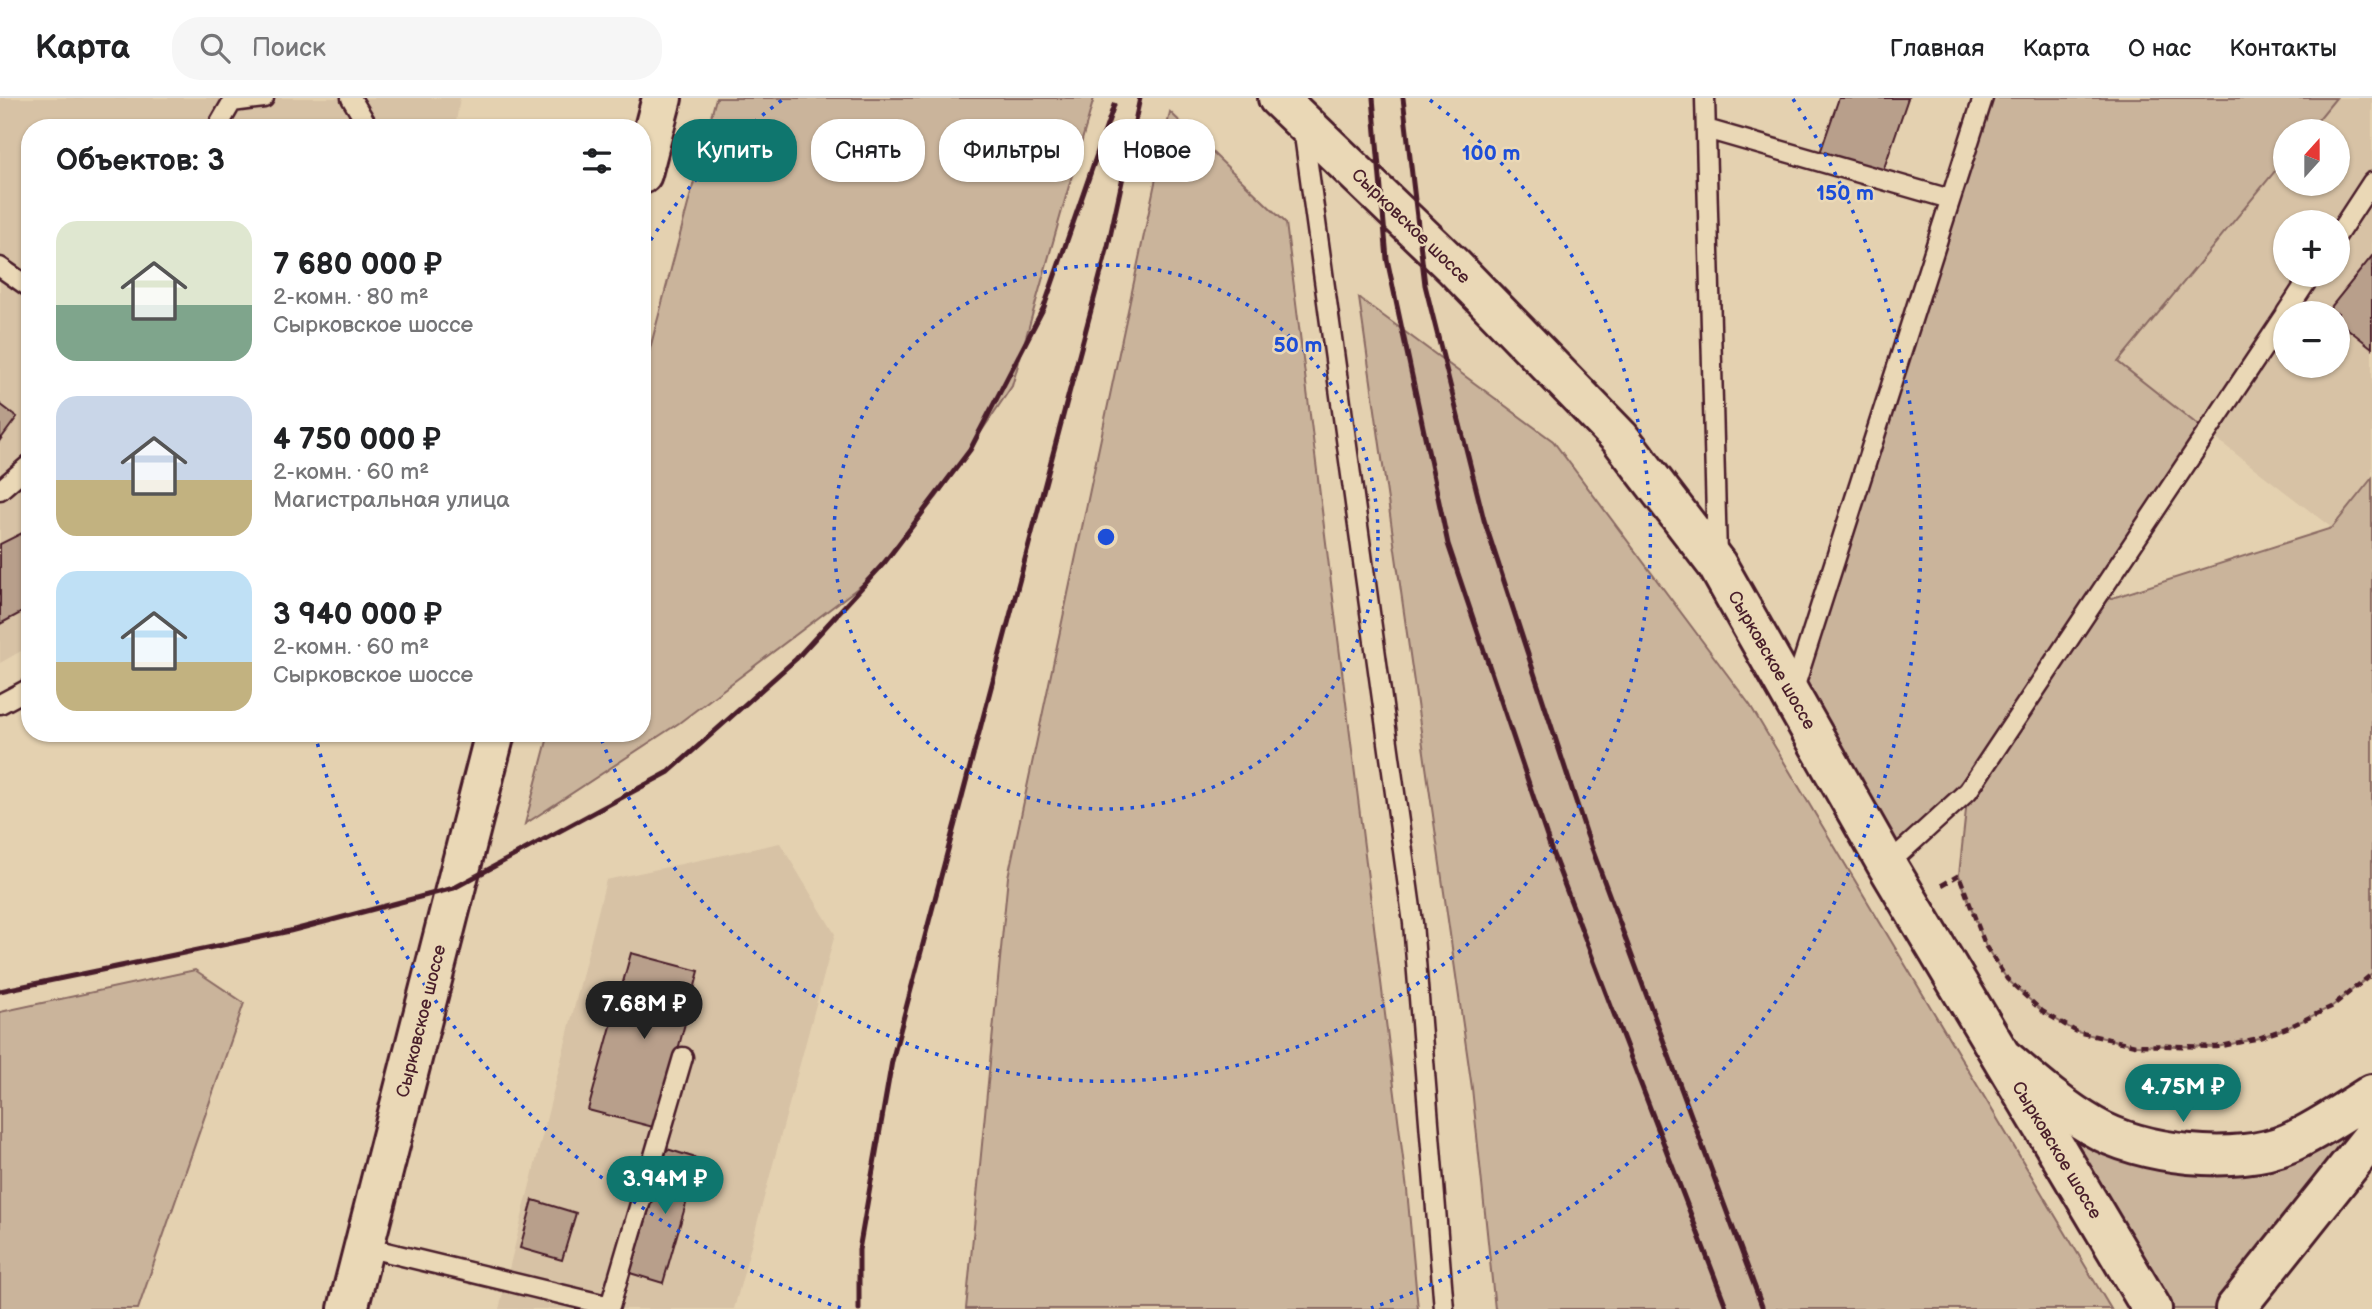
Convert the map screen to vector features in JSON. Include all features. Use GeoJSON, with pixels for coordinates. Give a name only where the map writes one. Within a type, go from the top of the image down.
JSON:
{"type":"FeatureCollection","features":[{"type":"Feature","properties":{"kind":"main road"},"geometry":{"type":"LineString","coordinates":[[651,140],[662,98]]}},
{"type":"Feature","properties":{"kind":"main road","name":"Сырковское шоссе"},"geometry":{"type":"LineString","coordinates":[[1290,110],[1454,267],[1620,438],[1717,565],[1909,903],[2152,1309]]}},
{"type":"Feature","properties":{"kind":"main road","name":"Сырковское шоссе"},"geometry":{"type":"LineString","coordinates":[[348,1309],[493,742]]}},
{"type":"Feature","properties":{"kind":"main road"},"geometry":{"type":"LineString","coordinates":[[2003,1058],[2046,1094],[2093,1127],[2127,1141],[2192,1154],[2239,1156],[2287,1144],[2372,1094]]}},
{"type":"Feature","properties":{"kind":"main road"},"geometry":{"type":"LineString","coordinates":[[2235,1309],[2372,1137]]}},
{"type":"Feature","properties":{"kind":"lane"},"geometry":{"type":"LineString","coordinates":[[222,119],[232,102],[264,98]]}},
{"type":"Feature","properties":{"kind":"lane"},"geometry":{"type":"LineString","coordinates":[[351,98],[364,119]]}},
{"type":"Feature","properties":{"kind":"lane"},"geometry":{"type":"LineString","coordinates":[[1705,98],[1717,565]]}},
{"type":"Feature","properties":{"kind":"lane"},"geometry":{"type":"LineString","coordinates":[[1792,695],[1983,98]]}},
{"type":"Feature","properties":{"kind":"lane"},"geometry":{"type":"LineString","coordinates":[[1290,110],[1413,923],[1444,1309]]}},
{"type":"Feature","properties":{"kind":"lane"},"geometry":{"type":"LineString","coordinates":[[1706,129],[1950,199]]}},
{"type":"Feature","properties":{"kind":"lane"},"geometry":{"type":"LineString","coordinates":[[2350,215],[2372,181]]}},
{"type":"Feature","properties":{"kind":"lane"},"geometry":{"type":"LineString","coordinates":[[0,267],[21,282]]}},
{"type":"Feature","properties":{"kind":"lane"},"geometry":{"type":"LineString","coordinates":[[1887,865],[1968,791],[2273,334]]}},
{"type":"Feature","properties":{"kind":"lane"},"geometry":{"type":"LineString","coordinates":[[0,490],[21,472]]}},
{"type":"Feature","properties":{"kind":"lane"},"geometry":{"type":"LineString","coordinates":[[0,704],[21,693]]}},
{"type":"Feature","properties":{"kind":"lane"},"geometry":{"type":"LineString","coordinates":[[365,1247],[610,1306],[683,1057]]}},
{"type":"Feature","properties":{"kind":"path"},"geometry":{"type":"LineString","coordinates":[[1909,903],[1959,875],[1986,947],[2007,979],[2042,1011],[2077,1032],[2135,1045],[2217,1047],[2259,1038],[2331,1007],[2372,974]]}},
{"type":"Feature","properties":{"kind":"shaded area"},"geometry":{"type":"Polygon","coordinates":[[[0,98],[460,98],[456,119],[21,119],[21,651],[0,663],[0,98]]]}},
{"type":"Feature","properties":{"kind":"shaded area"},"geometry":{"type":"Polygon","coordinates":[[[716,98],[1094,98],[1084,133],[1084,119],[939,119],[939,182],[1070,182],[1012,386],[937,497],[867,581],[651,741],[651,345],[694,182],[797,182],[797,119],[710,119],[716,98]]]}},
{"type":"Feature","properties":{"kind":"shaded area"},"geometry":{"type":"Polygon","coordinates":[[[1983,98],[2336,98],[2319,119],[2273,119],[2273,174],[2118,362],[2208,433],[1962,781],[1887,865],[1792,695],[1983,98]]]}},
{"type":"Feature","properties":{"kind":"shaded area"},"geometry":{"type":"Polygon","coordinates":[[[2336,98],[2372,98],[2372,478],[2332,528],[2118,363],[2273,174],[2273,196],[2350,196],[2350,119],[2319,119],[2336,98]]]}},
{"type":"Feature","properties":{"kind":"shaded area"},"geometry":{"type":"Polygon","coordinates":[[[1170,112],[1177,119],[1169,119],[1170,112]]]}},
{"type":"Feature","properties":{"kind":"shaded area"},"geometry":{"type":"Polygon","coordinates":[[[1215,155],[1286,223],[1407,1190],[1418,1309],[966,1309],[1008,877],[1155,182],[1215,182],[1215,155]]]}},
{"type":"Feature","properties":{"kind":"shaded area"},"geometry":{"type":"Polygon","coordinates":[[[1359,298],[1553,441],[1750,705],[2111,1309],[1495,1309],[1472,1088],[1359,298]]]}},
{"type":"Feature","properties":{"kind":"shaded area"},"geometry":{"type":"Polygon","coordinates":[[[2372,478],[2372,974],[2331,1007],[2289,1027],[2259,1038],[2217,1047],[2135,1045],[2077,1032],[2042,1011],[2007,979],[1986,947],[1959,875],[1968,791],[2093,604],[2332,528],[2372,478]]]}},
{"type":"Feature","properties":{"kind":"shaded area"},"geometry":{"type":"Polygon","coordinates":[[[547,742],[650,742],[525,824],[547,742]]]}},
{"type":"Feature","properties":{"kind":"shaded area"},"geometry":{"type":"Polygon","coordinates":[[[780,843],[835,934],[734,1309],[499,1309],[606,880],[780,843]]]}},
{"type":"Feature","properties":{"kind":"shaded area"},"geometry":{"type":"Polygon","coordinates":[[[195,970],[244,1003],[138,1309],[0,1309],[0,1012],[195,970]]]}},
{"type":"Feature","properties":{"kind":"shaded area"},"geometry":{"type":"Polygon","coordinates":[[[2046,1094],[2202,1155],[2372,1094],[2372,1137],[2235,1309],[2152,1309],[2046,1094]]]}},
{"type":"Feature","properties":{"kind":"building"},"geometry":{"type":"Polygon","coordinates":[[[1839,98],[1908,98],[1882,174],[1820,153],[1839,98]]]}},
{"type":"Feature","properties":{"kind":"building"},"geometry":{"type":"Polygon","coordinates":[[[2372,256],[2372,348],[2350,331],[2350,301],[2336,301],[2350,287],[2372,256]]]}},
{"type":"Feature","properties":{"kind":"building"},"geometry":{"type":"Polygon","coordinates":[[[0,404],[17,417],[0,440],[0,404]]]}},
{"type":"Feature","properties":{"kind":"building"},"geometry":{"type":"Polygon","coordinates":[[[21,534],[21,613],[0,624],[0,544],[21,534]]]}},
{"type":"Feature","properties":{"kind":"building"},"geometry":{"type":"Polygon","coordinates":[[[631,953],[699,971],[657,1128],[588,1110],[631,953]]]}},
{"type":"Feature","properties":{"kind":"building"},"geometry":{"type":"Polygon","coordinates":[[[667,1149],[699,1159],[663,1283],[630,1273],[667,1149]]]}},
{"type":"Feature","properties":{"kind":"building"},"geometry":{"type":"Polygon","coordinates":[[[533,1200],[576,1213],[562,1260],[520,1248],[533,1200]]]}},
{"type":"Feature","properties":{"kind":"railway"},"geometry":{"type":"LineString","coordinates":[[859,1309],[859,1250],[892,1061],[1108,246],[1140,98]]}},
{"type":"Feature","properties":{"kind":"railway"},"geometry":{"type":"LineString","coordinates":[[1373,98],[1387,259],[1448,544],[1552,852],[1727,1309]]}},
{"type":"Feature","properties":{"kind":"railway"},"geometry":{"type":"LineString","coordinates":[[1403,98],[1425,285],[1484,520],[1587,835],[1763,1309]]}},
{"type":"Feature","properties":{"kind":"railway"},"geometry":{"type":"LineString","coordinates":[[0,991],[290,931],[454,888],[669,772],[796,659],[885,562],[970,450],[1044,307],[1114,105]]}}]}
